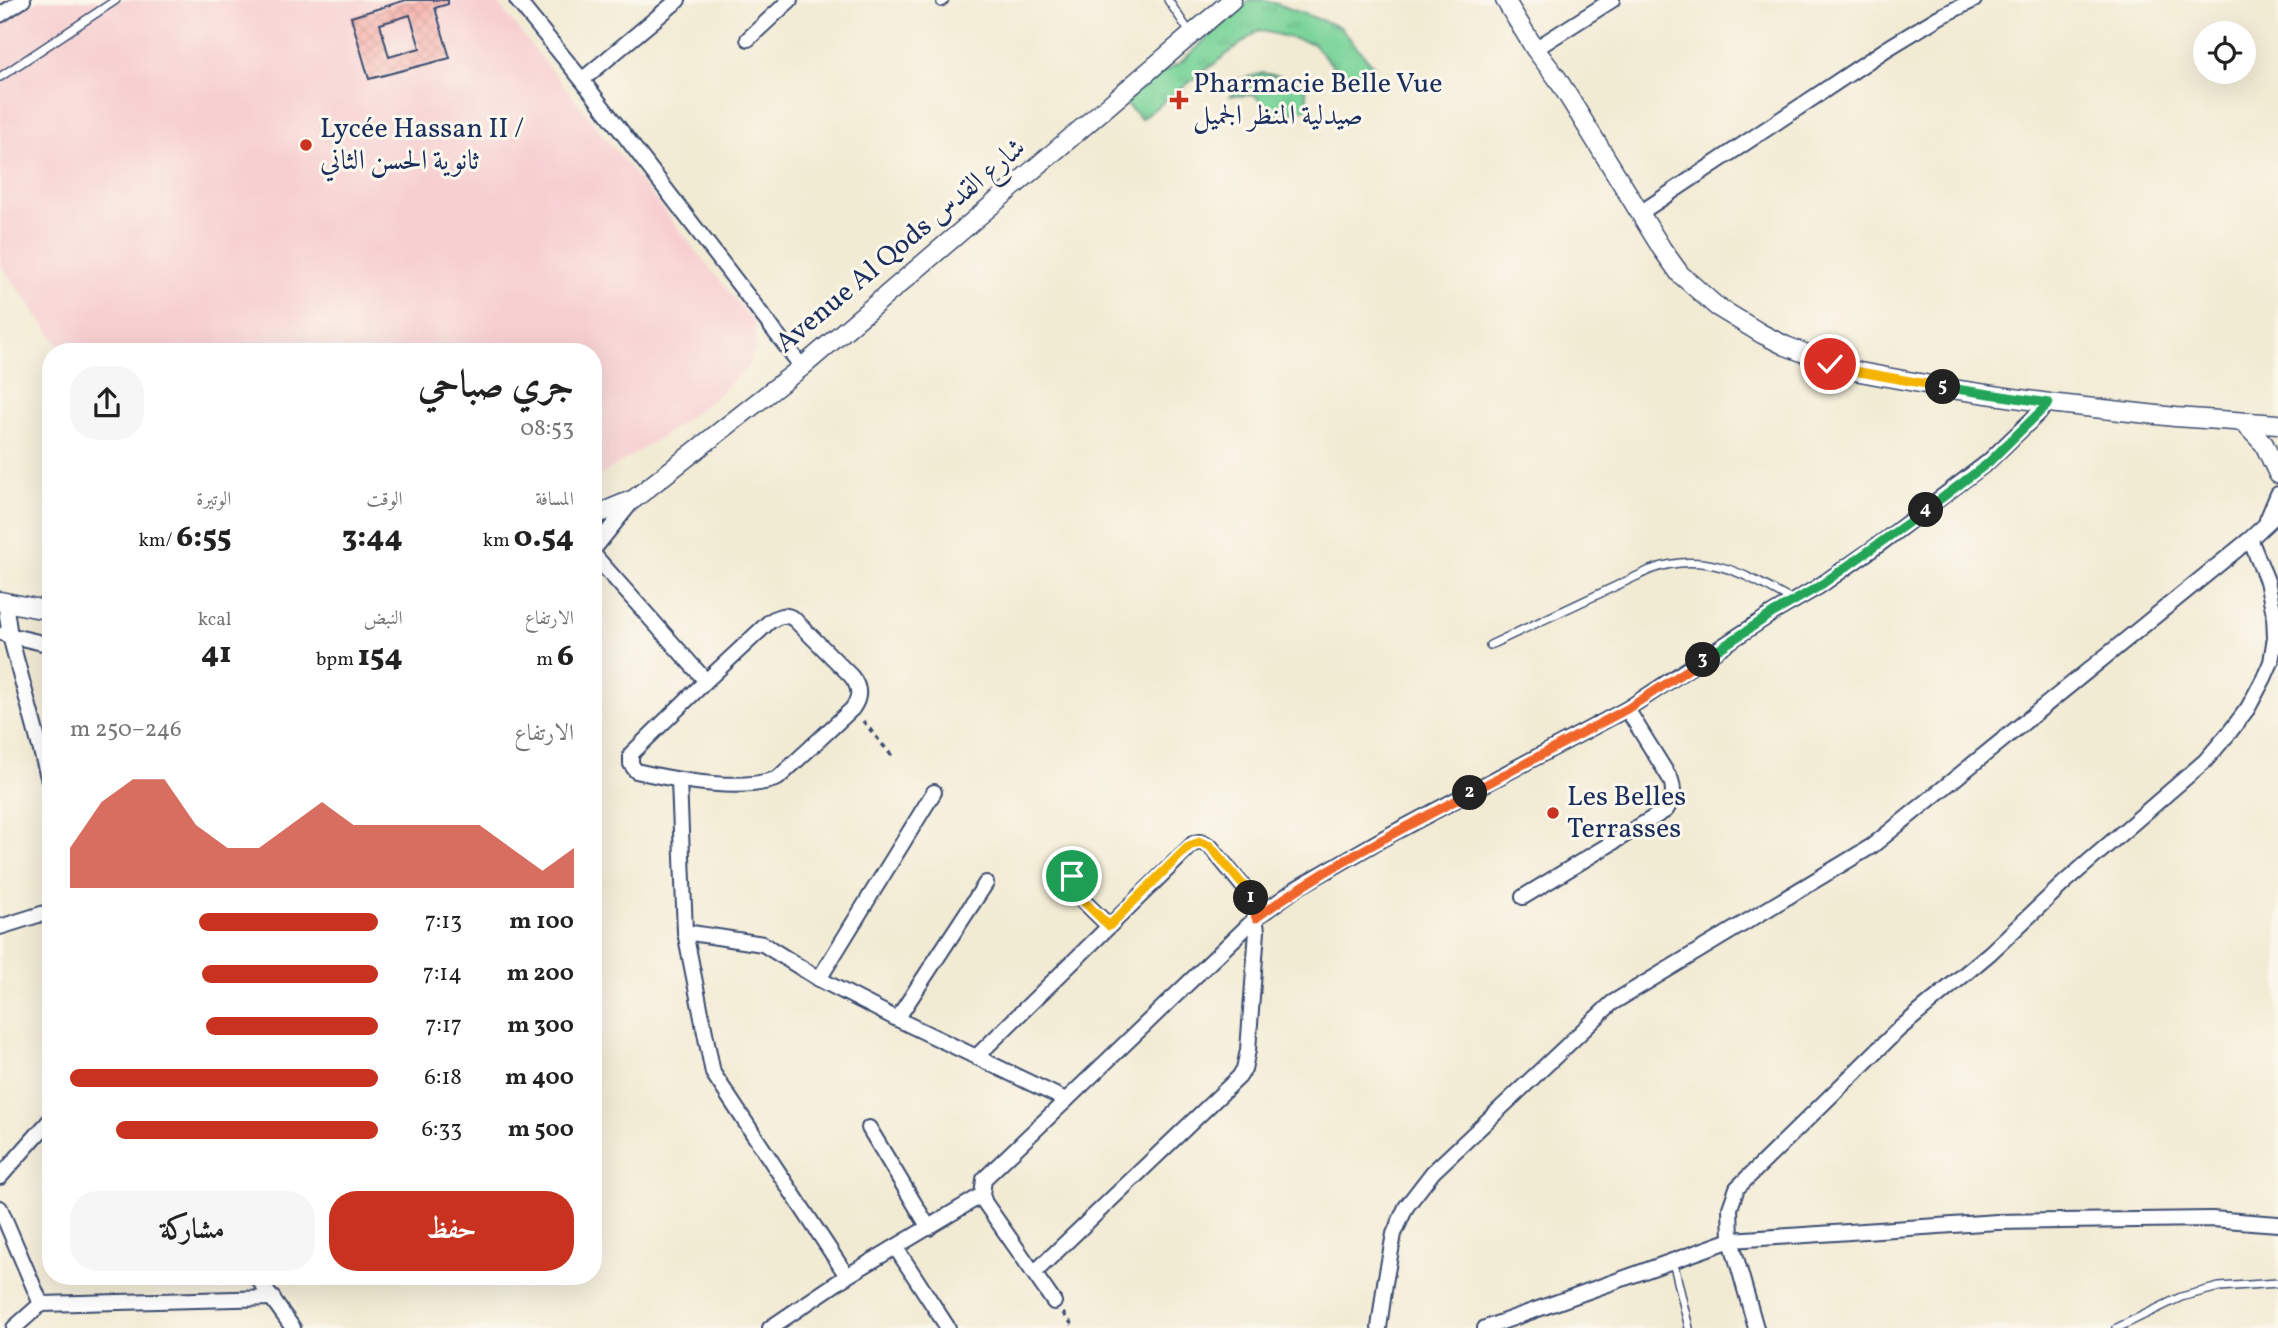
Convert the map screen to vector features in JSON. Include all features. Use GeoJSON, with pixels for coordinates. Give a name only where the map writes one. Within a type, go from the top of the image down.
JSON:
{"type":"FeatureCollection","features":[{"type":"Feature","properties":{"kind":"street"},"geometry":{"type":"LineString","coordinates":[[0,15],[23,0]]}},
{"type":"Feature","properties":{"kind":"street"},"geometry":{"type":"LineString","coordinates":[[517,0],[582,80],[802,367]]}},
{"type":"Feature","properties":{"kind":"street"},"geometry":{"type":"LineString","coordinates":[[582,80],[678,0]]}},
{"type":"Feature","properties":{"kind":"street"},"geometry":{"type":"LineString","coordinates":[[748,39],[790,0]]}},
{"type":"Feature","properties":{"kind":"street","name":"Avenue Al Qods شارع القدس"},"geometry":{"type":"LineString","coordinates":[[602,512],[634,499],[802,367],[1233,0]]}},
{"type":"Feature","properties":{"kind":"street"},"geometry":{"type":"LineString","coordinates":[[1505,0],[1674,265],[1704,296],[1762,334],[1849,370],[1952,389],[2049,403],[2278,424]]}},
{"type":"Feature","properties":{"kind":"street"},"geometry":{"type":"LineString","coordinates":[[1535,49],[1612,0]]}},
{"type":"Feature","properties":{"kind":"street"},"geometry":{"type":"LineString","coordinates":[[1640,213],[1888,48],[1939,17],[1974,0]]}},
{"type":"Feature","properties":{"kind":"street"},"geometry":{"type":"LineString","coordinates":[[1054,1302],[985,1203],[982,1195],[984,1180],[1256,918],[1297,888],[1384,838],[1627,709],[1881,543],[1988,463],[2049,403]]}},
{"type":"Feature","properties":{"kind":"street"},"geometry":{"type":"LineString","coordinates":[[2243,422],[2264,444],[2278,474]]}},
{"type":"Feature","properties":{"kind":"street"},"geometry":{"type":"LineString","coordinates":[[2264,528],[2278,494]]}},
{"type":"Feature","properties":{"kind":"street"},"geometry":{"type":"LineString","coordinates":[[602,540],[634,499]]}},
{"type":"Feature","properties":{"kind":"street"},"geometry":{"type":"LineString","coordinates":[[1379,1328],[1394,1234],[1406,1207],[1433,1172],[1612,1003],[1872,846],[2250,540],[2278,513]]}},
{"type":"Feature","properties":{"kind":"street"},"geometry":{"type":"LineString","coordinates":[[1756,1328],[1731,1240],[1730,1208],[1737,1188],[1898,1030],[1990,953],[2065,882],[2205,761],[2248,708],[2271,662],[2274,637],[2274,614],[2267,581],[2250,540]]}},
{"type":"Feature","properties":{"kind":"street"},"geometry":{"type":"LineString","coordinates":[[602,562],[706,681]]}},
{"type":"Feature","properties":{"kind":"street"},"geometry":{"type":"LineString","coordinates":[[42,609],[2,602],[5,634],[42,758]]}},
{"type":"Feature","properties":{"kind":"street"},"geometry":{"type":"LineString","coordinates":[[786,615],[794,619],[856,681],[859,696],[852,709],[778,778],[766,783],[679,780],[636,771],[631,764],[631,754],[706,681],[769,622],[786,615]]}},
{"type":"Feature","properties":{"kind":"street"},"geometry":{"type":"LineString","coordinates":[[5,634],[42,643]]}},
{"type":"Feature","properties":{"kind":"street"},"geometry":{"type":"LineString","coordinates":[[1523,897],[1666,810],[1671,802],[1674,790],[1671,780],[1627,709]]}},
{"type":"Feature","properties":{"kind":"street"},"geometry":{"type":"LineString","coordinates":[[679,780],[685,932],[713,1073],[847,1276]]}},
{"type":"Feature","properties":{"kind":"street"},"geometry":{"type":"LineString","coordinates":[[819,979],[934,792]]}},
{"type":"Feature","properties":{"kind":"street"},"geometry":{"type":"LineString","coordinates":[[976,1056],[1189,846],[1200,842],[1210,846],[1247,890],[1256,918],[1248,1050],[1244,1069],[1239,1077],[1034,1273]]}},
{"type":"Feature","properties":{"kind":"street"},"geometry":{"type":"LineString","coordinates":[[1081,867],[1072,876],[1070,888],[1109,926]]}},
{"type":"Feature","properties":{"kind":"street"},"geometry":{"type":"LineString","coordinates":[[897,1019],[986,883]]}},
{"type":"Feature","properties":{"kind":"street"},"geometry":{"type":"LineString","coordinates":[[0,927],[42,914]]}},
{"type":"Feature","properties":{"kind":"street"},"geometry":{"type":"LineString","coordinates":[[685,932],[763,944],[819,979],[1066,1100]]}},
{"type":"Feature","properties":{"kind":"street"},"geometry":{"type":"LineString","coordinates":[[869,1128],[929,1228]]}},
{"type":"Feature","properties":{"kind":"street"},"geometry":{"type":"LineString","coordinates":[[0,1177],[42,1129]]}},
{"type":"Feature","properties":{"kind":"street"},"geometry":{"type":"LineString","coordinates":[[770,1328],[847,1276],[982,1195]]}},
{"type":"Feature","properties":{"kind":"street"},"geometry":{"type":"LineString","coordinates":[[0,1208],[41,1304]]}},
{"type":"Feature","properties":{"kind":"street"},"geometry":{"type":"LineString","coordinates":[[1485,1328],[1731,1240],[1997,1222],[2212,1219],[2278,1224]]}},
{"type":"Feature","properties":{"kind":"street"},"geometry":{"type":"LineString","coordinates":[[896,1248],[948,1328]]}},
{"type":"Feature","properties":{"kind":"street"},"geometry":{"type":"LineString","coordinates":[[1385,1283],[1390,1328]]}},
{"type":"Feature","properties":{"kind":"street"},"geometry":{"type":"LineString","coordinates":[[263,1285],[293,1328]]}},
{"type":"Feature","properties":{"kind":"street"},"geometry":{"type":"LineString","coordinates":[[14,1328],[41,1304],[273,1298]]}},
{"type":"Feature","properties":{"kind":"lane"},"geometry":{"type":"LineString","coordinates":[[0,78],[116,0]]}},
{"type":"Feature","properties":{"kind":"lane"},"geometry":{"type":"LineString","coordinates":[[1167,0],[1191,34]]}},
{"type":"Feature","properties":{"kind":"lane"},"geometry":{"type":"LineString","coordinates":[[1490,645],[1650,570],[1672,563],[1701,562],[1723,567],[1793,601]]}},
{"type":"Feature","properties":{"kind":"lane"},"geometry":{"type":"LineString","coordinates":[[1673,1261],[1689,1328]]}},
{"type":"Feature","properties":{"kind":"lane"},"geometry":{"type":"LineString","coordinates":[[2117,1328],[2181,1297],[2219,1287],[2278,1283]]}},
{"type":"Feature","properties":{"kind":"path"},"geometry":{"type":"LineString","coordinates":[[852,709],[891,756]]}},
{"type":"Feature","properties":{"kind":"shaded area","name":"Lycée Hassan II / ثانوية الحسن الثاني"},"geometry":{"type":"Polygon","coordinates":[[[39,0],[495,0],[754,323],[756,347],[747,368],[711,401],[602,474],[602,343],[57,343],[0,264],[0,25],[39,0]]]}},
{"type":"Feature","properties":{"kind":"green space"},"geometry":{"type":"Polygon","coordinates":[[[1249,0],[1266,0],[1340,27],[1374,67],[1348,82],[1312,43],[1259,30],[1141,119],[1118,96],[1180,63],[1249,0]]]}},
{"type":"Feature","properties":{"kind":"green space"},"geometry":{"type":"Polygon","coordinates":[[[1263,73],[1304,81],[1309,109],[1271,115],[1255,95],[1230,96],[1236,91],[1224,84],[1263,73]]]}},
{"type":"Feature","properties":{"kind":"building"},"geometry":{"type":"Polygon","coordinates":[[[406,0],[448,0],[448,4],[435,8],[450,58],[369,79],[351,17],[406,0]],[[410,15],[380,24],[389,57],[420,48],[410,15]]]}},
{"type":"Feature","properties":{"kind":"place","name":"Pharmacie Belle Vue صيدلية المنظر الجميل"},"geometry":{"type":"Point","coordinates":[1179,100]}},
{"type":"Feature","properties":{"kind":"place","name":"Lycée Hassan II / ثانوية الحسن الثاني"},"geometry":{"type":"Point","coordinates":[306,145]}},
{"type":"Feature","properties":{"kind":"place","name":"Les Belles Terrasses"},"geometry":{"type":"Point","coordinates":[1553,813]}},
{"type":"Feature","properties":{"kind":"route"},"geometry":{"type":"LineString","coordinates":[[1072,876],[1070,888],[1109,926],[1189,846],[1205,843],[1247,890],[1256,918],[1297,888],[1384,838],[1627,709],[1773,613],[1818,587],[1988,463],[2049,403],[1952,389],[1830,364]]}}]}
